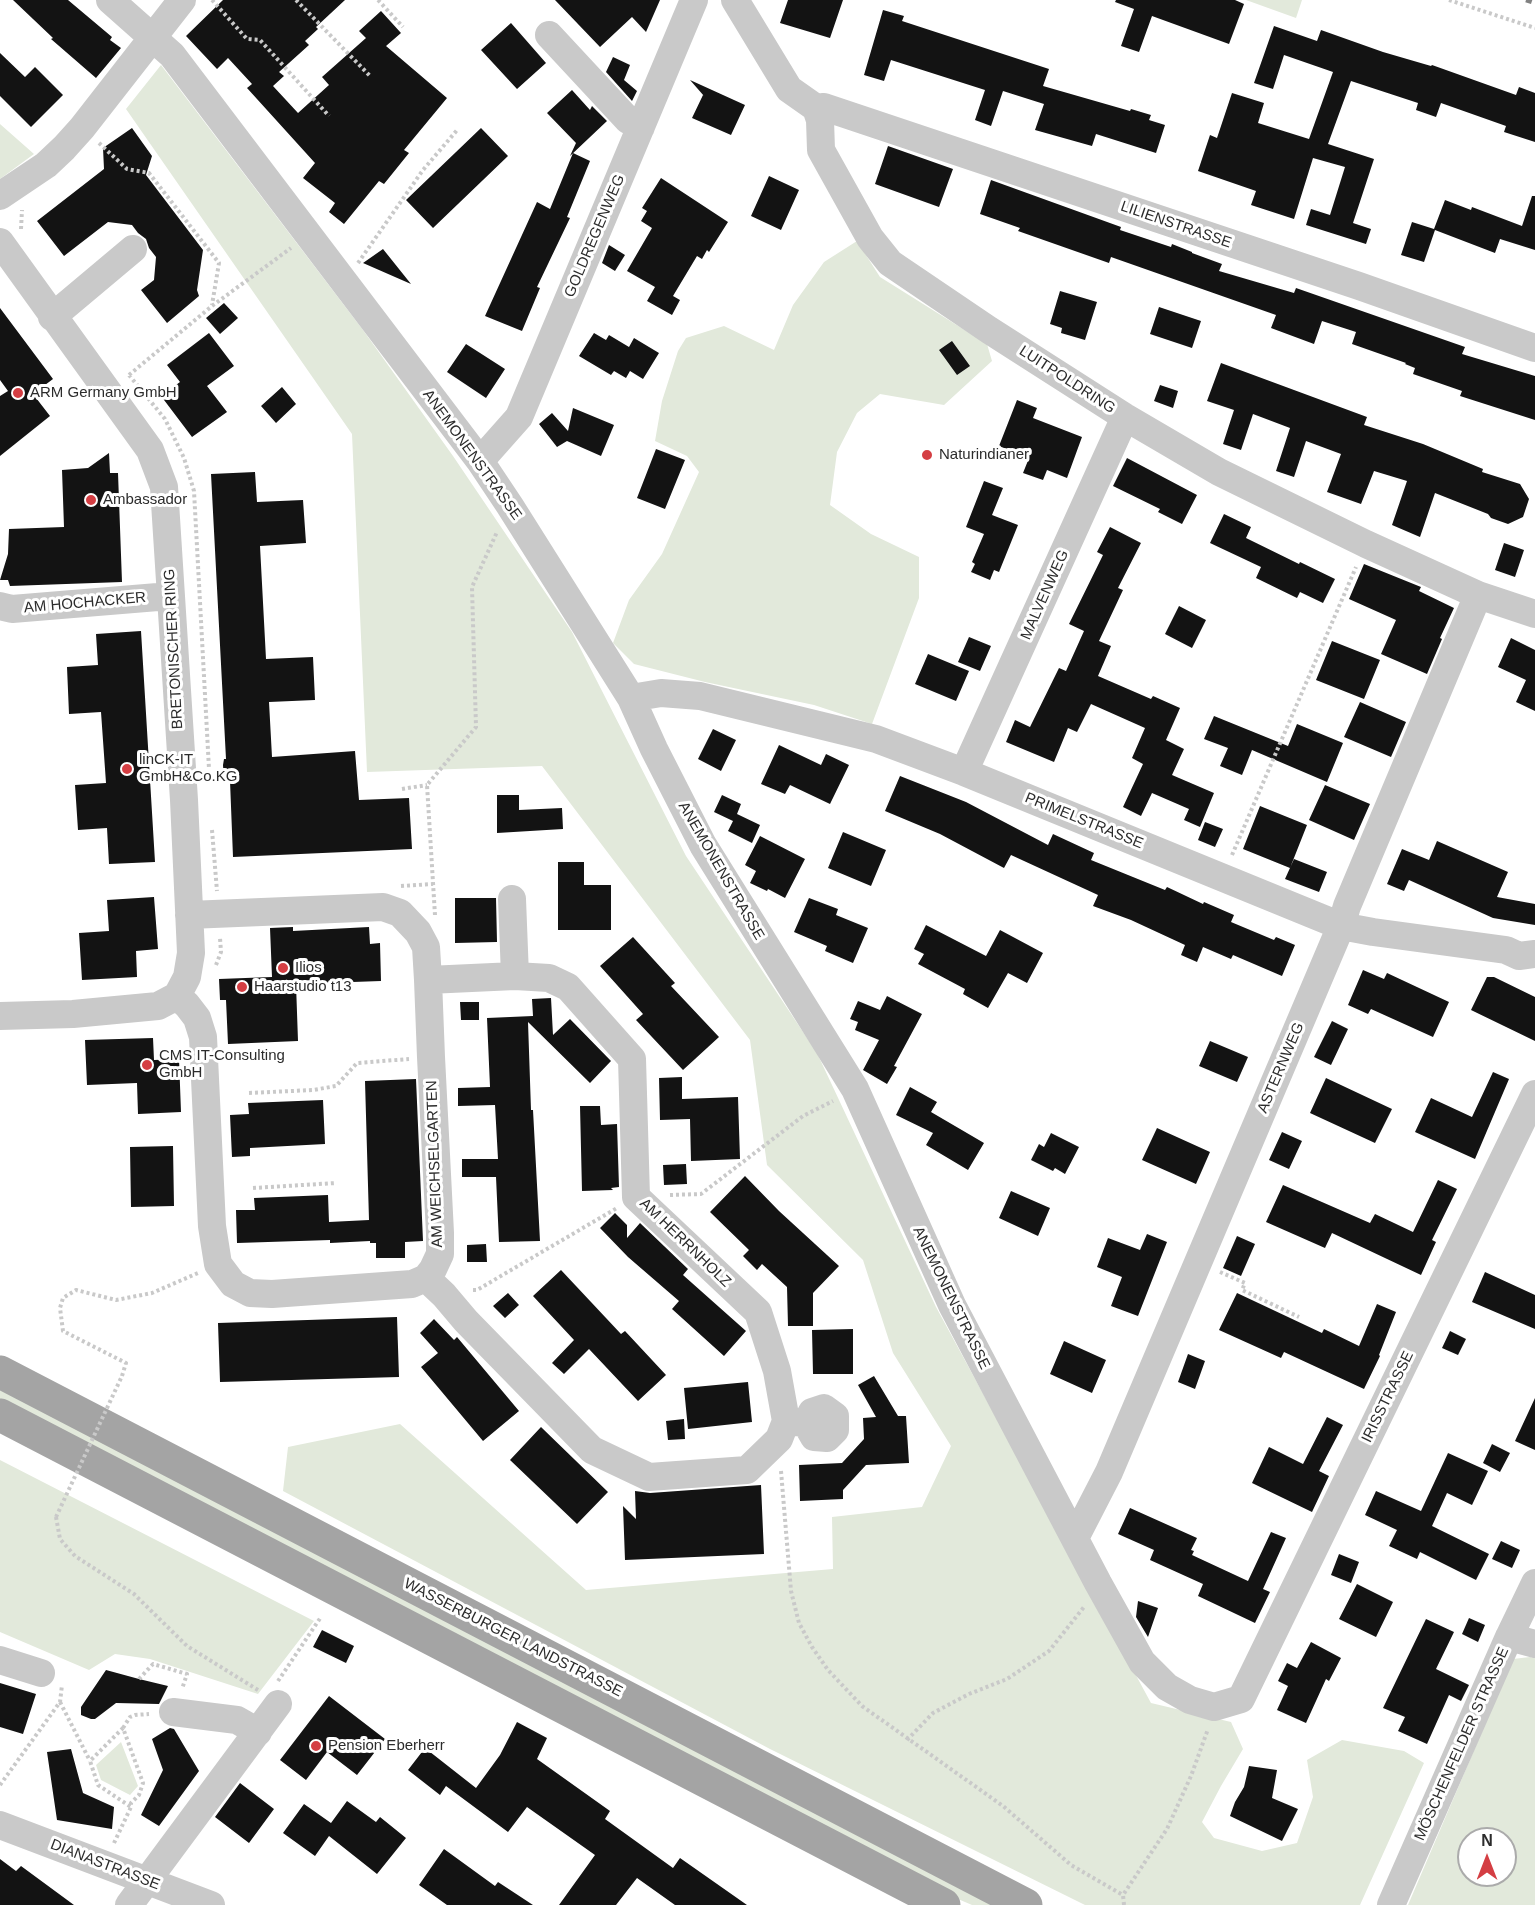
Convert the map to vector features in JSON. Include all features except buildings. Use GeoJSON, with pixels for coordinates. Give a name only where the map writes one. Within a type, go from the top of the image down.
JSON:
{"type":"FeatureCollection","features":[{"type":"Feature","properties":{"kind":"main road","name":"WASSERBURGER LANDSTRASSE"},"geometry":{"type":"LineString","coordinates":[[0,1372],[1026,1905]]}},
{"type":"Feature","properties":{"kind":"main road"},"geometry":{"type":"LineString","coordinates":[[0,1415],[944,1905]]}},
{"type":"Feature","properties":{"kind":"street","name":"ANEMONENSTRASSE"},"geometry":{"type":"LineString","coordinates":[[111,0],[172,55],[186,72],[480,461],[510,506],[631,698],[703,845],[855,1089],[952,1305],[1142,1662],[1167,1687],[1190,1700],[1214,1707]]}},
{"type":"Feature","properties":{"kind":"street"},"geometry":{"type":"LineString","coordinates":[[0,196],[46,165],[82,128],[182,0]]}},
{"type":"Feature","properties":{"kind":"street","name":"GOLDREGENWEG"},"geometry":{"type":"LineString","coordinates":[[480,461],[519,417],[694,0]]}},
{"type":"Feature","properties":{"kind":"street"},"geometry":{"type":"LineString","coordinates":[[735,0],[789,89],[816,108]]}},
{"type":"Feature","properties":{"kind":"street"},"geometry":{"type":"LineString","coordinates":[[549,35],[628,120],[640,127]]}},
{"type":"Feature","properties":{"kind":"street","name":"LILIENSTRASSE"},"geometry":{"type":"LineString","coordinates":[[816,108],[824,107],[1359,286],[1535,348]]}},
{"type":"Feature","properties":{"kind":"street","name":"LUITPOLDRING"},"geometry":{"type":"LineString","coordinates":[[816,108],[820,120],[821,150],[870,238],[890,263],[998,336],[1125,417],[1219,472],[1366,544],[1478,595],[1535,614]]}},
{"type":"Feature","properties":{"kind":"street","name":"BRETONISCHER RING"},"geometry":{"type":"LineString","coordinates":[[0,243],[150,450],[164,487],[184,800],[191,953],[187,977],[177,996]]}},
{"type":"Feature","properties":{"kind":"street"},"geometry":{"type":"LineString","coordinates":[[52,317],[133,249]]}},
{"type":"Feature","properties":{"kind":"street","name":"MALVENWEG"},"geometry":{"type":"LineString","coordinates":[[964,772],[1125,417]]}},
{"type":"Feature","properties":{"kind":"street","name":"ASTERNWEG"},"geometry":{"type":"LineString","coordinates":[[1075,1538],[1109,1472],[1341,926],[1347,906],[1478,595]]}},
{"type":"Feature","properties":{"kind":"street","name":"AM HOCHACKER"},"geometry":{"type":"LineString","coordinates":[[0,606],[12,609],[170,596]]}},
{"type":"Feature","properties":{"kind":"street","name":"PRIMELSTRASSE"},"geometry":{"type":"LineString","coordinates":[[631,698],[661,693],[700,696],[876,739],[964,772],[1341,926],[1506,950],[1520,956],[1535,954]]}},
{"type":"Feature","properties":{"kind":"street"},"geometry":{"type":"LineString","coordinates":[[512,899],[515,976]]}},
{"type":"Feature","properties":{"kind":"street","name":"AM WEICHSELGARTEN"},"geometry":{"type":"LineString","coordinates":[[189,915],[383,907],[400,913],[418,932],[426,948],[428,980],[440,1254],[433,1269],[435,1287]]}},
{"type":"Feature","properties":{"kind":"street","name":"AM HERRNHOLZ"},"geometry":{"type":"LineString","coordinates":[[428,980],[515,976],[549,978],[568,987],[632,1059],[636,1197],[758,1312],[777,1371],[790,1427]]}},
{"type":"Feature","properties":{"kind":"street"},"geometry":{"type":"LineString","coordinates":[[0,1016],[124,1010],[158,1006],[177,996],[187,1005],[197,1018],[203,1037],[212,1226],[218,1264],[233,1284],[250,1293],[272,1294],[412,1284],[435,1287],[465,1321],[592,1450],[649,1477],[747,1470],[790,1427]]}},
{"type":"Feature","properties":{"kind":"street","name":"IRISSTRASSE"},"geometry":{"type":"LineString","coordinates":[[1214,1707],[1241,1700],[1535,1094]]}},
{"type":"Feature","properties":{"kind":"street","name":"MÖSCHENFELDER STRASSE"},"geometry":{"type":"LineString","coordinates":[[1391,1905],[1522,1640],[1535,1583]]}},
{"type":"Feature","properties":{"kind":"street"},"geometry":{"type":"LineString","coordinates":[[0,1660],[41,1673]]}},
{"type":"Feature","properties":{"kind":"street"},"geometry":{"type":"LineString","coordinates":[[129,1905],[258,1732],[276,1695]]}},
{"type":"Feature","properties":{"kind":"street"},"geometry":{"type":"LineString","coordinates":[[173,1712],[237,1720],[258,1732]]}},
{"type":"Feature","properties":{"kind":"street","name":"DIANASTRASSE"},"geometry":{"type":"LineString","coordinates":[[0,1825],[211,1905]]}},
{"type":"Feature","properties":{"kind":"path"},"geometry":{"type":"LineString","coordinates":[[212,0],[247,39],[260,40],[330,116]]}},
{"type":"Feature","properties":{"kind":"path"},"geometry":{"type":"LineString","coordinates":[[296,0],[371,77]]}},
{"type":"Feature","properties":{"kind":"path"},"geometry":{"type":"LineString","coordinates":[[378,0],[403,27]]}},
{"type":"Feature","properties":{"kind":"path"},"geometry":{"type":"LineString","coordinates":[[1449,0],[1535,28]]}},
{"type":"Feature","properties":{"kind":"path"},"geometry":{"type":"LineString","coordinates":[[82,128],[128,168],[149,173],[219,263],[212,306]]}},
{"type":"Feature","properties":{"kind":"path"},"geometry":{"type":"LineString","coordinates":[[357,264],[423,170],[458,129]]}},
{"type":"Feature","properties":{"kind":"path"},"geometry":{"type":"LineString","coordinates":[[108,392],[212,306],[308,235]]}},
{"type":"Feature","properties":{"kind":"path"},"geometry":{"type":"LineString","coordinates":[[402,789],[427,785],[476,728],[472,587],[510,506]]}},
{"type":"Feature","properties":{"kind":"path"},"geometry":{"type":"LineString","coordinates":[[1227,866],[1359,561]]}},
{"type":"Feature","properties":{"kind":"path"},"geometry":{"type":"LineString","coordinates":[[427,785],[435,926]]}},
{"type":"Feature","properties":{"kind":"path"},"geometry":{"type":"LineString","coordinates":[[249,1094],[313,1090],[336,1086],[357,1062],[431,1057]]}},
{"type":"Feature","properties":{"kind":"path"},"geometry":{"type":"LineString","coordinates":[[435,1287],[477,1290],[636,1197],[702,1194],[803,1116],[855,1089]]}},
{"type":"Feature","properties":{"kind":"path"},"geometry":{"type":"LineString","coordinates":[[253,1188],[336,1183]]}},
{"type":"Feature","properties":{"kind":"path"},"geometry":{"type":"LineString","coordinates":[[1217,1270],[1245,1283],[1242,1290],[1299,1317]]}},
{"type":"Feature","properties":{"kind":"path"},"geometry":{"type":"LineString","coordinates":[[200,1272],[152,1293],[116,1300],[76,1290],[63,1298],[60,1308],[63,1331],[126,1363],[56,1516],[60,1539],[75,1556],[134,1594],[187,1646],[244,1681]]}},
{"type":"Feature","properties":{"kind":"path"},"geometry":{"type":"LineString","coordinates":[[790,1427],[791,1591],[800,1623],[828,1670],[862,1706],[1003,1806],[1071,1865],[1123,1895]]}},
{"type":"Feature","properties":{"kind":"path"},"geometry":{"type":"LineString","coordinates":[[907,1740],[933,1713],[969,1694],[1006,1679],[1049,1651],[1080,1614],[1098,1583]]}},
{"type":"Feature","properties":{"kind":"path"},"geometry":{"type":"LineString","coordinates":[[276,1695],[321,1617]]}},
{"type":"Feature","properties":{"kind":"path"},"geometry":{"type":"LineString","coordinates":[[90,1761],[123,1728],[130,1717],[173,1712],[187,1674],[153,1664],[139,1679]]}},
{"type":"Feature","properties":{"kind":"path"},"geometry":{"type":"LineString","coordinates":[[0,1785],[60,1702],[62,1685],[56,1679],[41,1673]]}},
{"type":"Feature","properties":{"kind":"path"},"geometry":{"type":"LineString","coordinates":[[60,1702],[90,1761],[98,1785],[131,1807]]}},
{"type":"Feature","properties":{"kind":"path"},"geometry":{"type":"LineString","coordinates":[[1124,1905],[1123,1895],[1167,1829],[1191,1776],[1214,1707]]}},
{"type":"Feature","properties":{"kind":"path"},"geometry":{"type":"LineString","coordinates":[[112,1847],[131,1803],[139,1796],[143,1783],[123,1728]]}},
{"type":"Feature","properties":{"kind":"shaded area"},"geometry":{"type":"Polygon","coordinates":[[[1246,0],[1302,0],[1296,18],[1246,0]]]}},
{"type":"Feature","properties":{"kind":"shaded area"},"geometry":{"type":"Polygon","coordinates":[[[161,65],[363,330],[453,456],[572,632],[686,856],[817,1053],[936,1307],[1151,1703],[1231,1722],[1243,1749],[1202,1822],[1214,1838],[1262,1851],[1297,1843],[1313,1797],[1307,1760],[1342,1740],[1404,1751],[1424,1763],[1360,1905],[1085,1905],[770,1749],[283,1491],[288,1447],[400,1424],[586,1590],[833,1569],[832,1517],[922,1507],[951,1446],[893,1353],[863,1260],[767,1165],[750,1040],[542,766],[367,772],[352,434],[126,109],[161,65]]]}},
{"type":"Feature","properties":{"kind":"shaded area"},"geometry":{"type":"Polygon","coordinates":[[[0,124],[34,154],[0,179],[0,124]]]}},
{"type":"Feature","properties":{"kind":"shaded area"},"geometry":{"type":"Polygon","coordinates":[[[857,241],[880,277],[987,344],[992,361],[944,405],[880,394],[857,413],[837,452],[830,505],[871,534],[919,557],[919,598],[872,724],[814,705],[634,664],[613,643],[629,600],[662,554],[699,472],[687,456],[655,441],[662,401],[678,351],[686,338],[724,326],[774,350],[793,305],[824,262],[857,241]]]}},
{"type":"Feature","properties":{"kind":"shaded area"},"geometry":{"type":"Polygon","coordinates":[[[0,1387],[1003,1905],[972,1905],[930,1887],[0,1409],[0,1387]]]}},
{"type":"Feature","properties":{"kind":"shaded area"},"geometry":{"type":"Polygon","coordinates":[[[0,1460],[314,1621],[258,1694],[150,1659],[115,1654],[89,1670],[0,1632],[0,1460]]]}},
{"type":"Feature","properties":{"kind":"shaded area"},"geometry":{"type":"Polygon","coordinates":[[[1535,1658],[1535,1905],[1408,1905],[1513,1659],[1535,1658]]]}},
{"type":"Feature","properties":{"kind":"shaded area"},"geometry":{"type":"Polygon","coordinates":[[[121,1742],[138,1786],[130,1795],[101,1780],[96,1765],[121,1742]]]}},
{"type":"Feature","properties":{"kind":"railway"},"geometry":{"type":"LineString","coordinates":[[1526,0],[1535,3]]}},
{"type":"Feature","properties":{"kind":"place","name":"ARM Germany GmbH"},"geometry":{"type":"Point","coordinates":[18,393]}},
{"type":"Feature","properties":{"kind":"place","name":"Naturindianer"},"geometry":{"type":"Point","coordinates":[927,455]}},
{"type":"Feature","properties":{"kind":"place","name":"Ambassador"},"geometry":{"type":"Point","coordinates":[91,500]}},
{"type":"Feature","properties":{"kind":"place","name":"linCK-IT GmbH&Co.KG"},"geometry":{"type":"Point","coordinates":[127,769]}},
{"type":"Feature","properties":{"kind":"place","name":"Ilios"},"geometry":{"type":"Point","coordinates":[283,968]}},
{"type":"Feature","properties":{"kind":"place","name":"Haarstudio t13"},"geometry":{"type":"Point","coordinates":[242,987]}},
{"type":"Feature","properties":{"kind":"place","name":"CMS IT-Consulting GmbH"},"geometry":{"type":"Point","coordinates":[147,1065]}},
{"type":"Feature","properties":{"kind":"place","name":"Pension Eberherr"},"geometry":{"type":"Point","coordinates":[316,1746]}}]}
